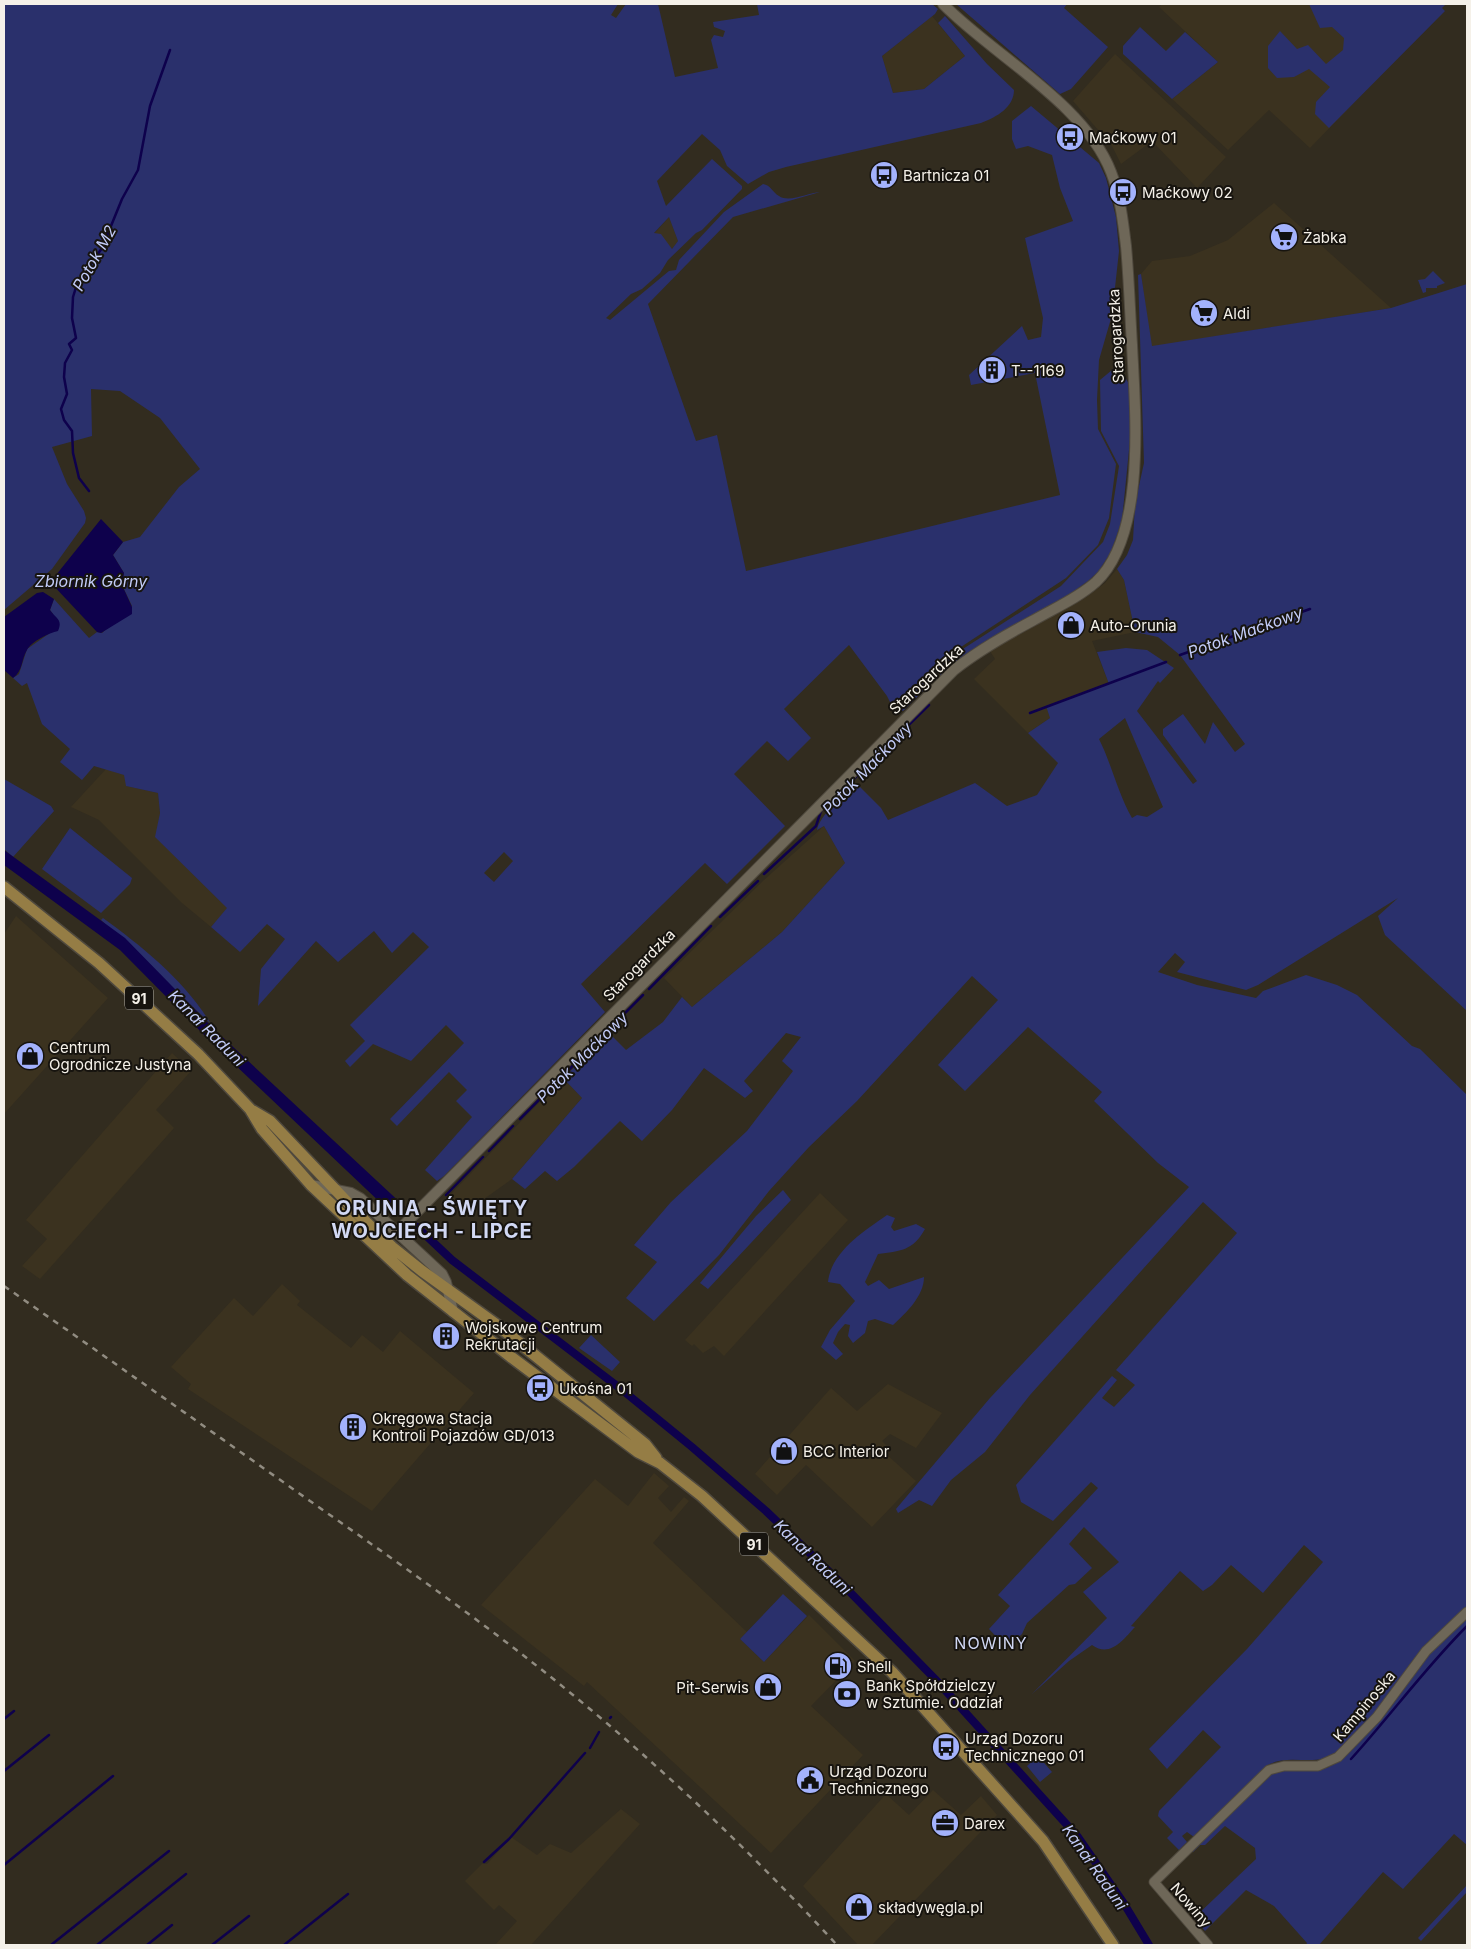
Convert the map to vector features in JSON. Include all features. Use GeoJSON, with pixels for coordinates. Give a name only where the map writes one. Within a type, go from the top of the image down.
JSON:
{"type":"FeatureCollection","features":[{"type":"Feature","properties":{"kind":"main road","name":"Starogardzka"},"geometry":{"type":"LineString","coordinates":[[397,1232],[954,670],[976,653],[1077,596],[1101,577],[1114,560],[1122,541],[1128,516],[1136,434],[1127,257],[1118,194],[1111,172],[1100,150],[1078,123],[943,4]]}},
{"type":"Feature","properties":{"kind":"main road","name":"91"},"geometry":{"type":"LineString","coordinates":[[4,887],[98,963],[215,1070],[250,1109],[262,1129],[311,1184],[407,1275],[638,1452],[660,1463],[702,1496],[875,1656],[915,1697],[1043,1841],[1113,1945]]}},
{"type":"Feature","properties":{"kind":"main road","name":"91"},"geometry":{"type":"LineString","coordinates":[[250,1109],[270,1121],[332,1188],[392,1247],[501,1328],[644,1444],[660,1463]]}},
{"type":"Feature","properties":{"kind":"main road"},"geometry":{"type":"LineString","coordinates":[[311,1184],[356,1195],[442,1274],[449,1290],[453,1312]]}},
{"type":"Feature","properties":{"kind":"street","name":"Kampinoska"},"geometry":{"type":"LineString","coordinates":[[1154,1882],[1269,1770],[1284,1766],[1318,1766],[1338,1757],[1377,1717],[1426,1651],[1467,1612]]}},
{"type":"Feature","properties":{"kind":"street","name":"Nowiny"},"geometry":{"type":"LineString","coordinates":[[1154,1882],[1208,1945]]}},
{"type":"Feature","properties":{"kind":"shaded area"},"geometry":{"type":"Polygon","coordinates":[[[4,4],[618,4],[611,15],[616,18],[626,4],[658,4],[675,77],[718,68],[711,40],[714,35],[723,37],[725,31],[714,27],[713,22],[759,15],[757,4],[932,4],[938,9],[935,14],[882,56],[893,93],[924,89],[965,56],[938,23],[945,16],[987,64],[1014,90],[1011,101],[1004,111],[981,123],[786,167],[769,172],[748,184],[727,166],[720,150],[702,134],[657,181],[666,206],[712,159],[742,186],[742,189],[702,230],[696,233],[668,260],[660,273],[642,289],[631,294],[606,318],[610,320],[669,271],[676,270],[679,260],[724,212],[763,184],[783,198],[793,198],[820,192],[733,217],[648,304],[696,441],[717,435],[746,571],[1060,495],[1035,373],[971,385],[969,375],[1022,326],[1028,340],[1041,337],[1043,318],[1025,238],[1073,221],[1060,188],[1052,155],[1028,146],[1016,149],[1012,139],[1012,121],[1031,106],[1099,163],[1106,178],[1116,217],[1119,251],[1112,315],[1099,360],[1098,429],[1116,464],[1109,518],[1098,545],[1066,578],[935,664],[937,677],[903,711],[898,711],[890,702],[849,645],[784,709],[811,738],[788,761],[767,741],[734,774],[785,826],[727,884],[705,863],[581,984],[605,1012],[437,1181],[425,1170],[472,1117],[456,1101],[467,1090],[449,1072],[397,1126],[390,1119],[464,1043],[446,1025],[411,1061],[373,1044],[350,1067],[345,1061],[365,1041],[350,1025],[429,947],[413,932],[392,953],[374,931],[338,962],[316,941],[258,1006],[261,969],[285,939],[267,924],[240,952],[211,927],[227,908],[155,837],[160,813],[158,793],[126,786],[124,775],[94,766],[82,780],[60,762],[70,749],[42,724],[27,683],[22,686],[13,678],[19,674],[27,649],[50,633],[53,614],[50,610],[54,599],[89,638],[97,632],[102,633],[132,606],[122,585],[124,573],[113,555],[123,542],[140,537],[179,487],[200,469],[160,418],[120,391],[91,389],[92,436],[52,447],[67,484],[84,511],[85,523],[52,569],[4,610],[4,4]],[[669,217],[654,233],[661,234],[672,249],[678,241],[669,217]],[[504,852],[484,873],[494,882],[513,861],[504,852]]]}},
{"type":"Feature","properties":{"kind":"shaded area"},"geometry":{"type":"Polygon","coordinates":[[[956,4],[1067,4],[1064,8],[1108,47],[1071,89],[1060,94],[956,4]]]}},
{"type":"Feature","properties":{"kind":"shaded area"},"geometry":{"type":"Polygon","coordinates":[[[1162,4],[1342,4],[1399,56],[1310,148],[1269,110],[1228,150],[1172,99],[1218,62],[1159,7],[1162,4]]]}},
{"type":"Feature","properties":{"kind":"shaded area"},"geometry":{"type":"Polygon","coordinates":[[[1309,4],[1446,4],[1442,8],[1445,11],[1329,128],[1315,114],[1316,102],[1330,87],[1309,69],[1294,77],[1277,78],[1268,68],[1268,46],[1280,31],[1297,49],[1308,45],[1326,64],[1343,50],[1344,38],[1332,27],[1320,28],[1309,4]]]}},
{"type":"Feature","properties":{"kind":"shaded area"},"geometry":{"type":"Polygon","coordinates":[[[932,16],[965,56],[924,89],[893,93],[882,56],[932,16]]]}},
{"type":"Feature","properties":{"kind":"shaded area"},"geometry":{"type":"Polygon","coordinates":[[[1140,27],[1166,51],[1185,32],[1218,62],[1172,99],[1123,54],[1123,46],[1140,27]]]}},
{"type":"Feature","properties":{"kind":"shaded area"},"geometry":{"type":"Polygon","coordinates":[[[1115,54],[1226,157],[1197,188],[1152,141],[1121,164],[1112,146],[1073,101],[1115,54]]]}},
{"type":"Feature","properties":{"kind":"shaded area"},"geometry":{"type":"Polygon","coordinates":[[[1274,203],[1391,308],[1151,347],[1141,274],[1152,261],[1190,256],[1228,240],[1274,203]]]}},
{"type":"Feature","properties":{"kind":"shaded area"},"geometry":{"type":"Polygon","coordinates":[[[669,217],[678,241],[672,249],[654,234],[669,217]]]}},
{"type":"Feature","properties":{"kind":"shaded area"},"geometry":{"type":"Polygon","coordinates":[[[1433,271],[1445,283],[1437,286],[1437,288],[1426,288],[1426,292],[1423,293],[1418,280],[1425,279],[1433,271]]]}},
{"type":"Feature","properties":{"kind":"shaded area"},"geometry":{"type":"Polygon","coordinates":[[[1141,274],[1152,346],[1391,308],[1467,284],[1467,1011],[1385,935],[1378,916],[1398,898],[1258,985],[1246,990],[1177,972],[1185,962],[1175,953],[1158,972],[1197,985],[1256,998],[1263,991],[1306,975],[1337,985],[1357,995],[1412,1046],[1420,1049],[1467,1095],[1467,1606],[1428,1643],[1371,1719],[1347,1745],[1327,1758],[1319,1760],[1284,1760],[1268,1765],[1194,1837],[1187,1832],[1182,1836],[1187,1842],[1179,1850],[1167,1838],[1173,1832],[1158,1816],[1159,1811],[1221,1747],[1203,1730],[1167,1769],[1149,1749],[1247,1649],[1323,1562],[1304,1545],[1263,1593],[1231,1565],[1212,1585],[1203,1591],[1180,1571],[1131,1626],[1135,1627],[1121,1642],[1105,1650],[1092,1645],[1069,1661],[1032,1694],[1107,1618],[1083,1592],[1119,1562],[1084,1527],[1069,1544],[1092,1568],[1075,1584],[1069,1585],[1027,1623],[1022,1634],[1007,1648],[989,1629],[1010,1606],[998,1595],[1098,1488],[1091,1482],[1053,1521],[1021,1502],[1016,1485],[1112,1376],[1117,1380],[1102,1398],[1114,1407],[1135,1385],[1116,1370],[1237,1233],[1203,1202],[1030,1395],[985,1452],[951,1480],[932,1506],[919,1500],[898,1513],[896,1509],[990,1398],[1189,1187],[1158,1163],[1094,1101],[1102,1092],[1028,1027],[965,1091],[938,1065],[998,1000],[972,976],[857,1101],[809,1147],[769,1191],[719,1255],[654,1321],[626,1298],[657,1262],[634,1245],[671,1202],[747,1131],[793,1071],[782,1061],[801,1037],[786,1033],[744,1081],[753,1091],[745,1098],[704,1068],[672,1110],[642,1141],[620,1121],[574,1167],[557,1181],[545,1171],[525,1189],[512,1179],[582,1098],[563,1078],[610,1034],[626,1050],[663,1022],[682,997],[692,1007],[782,932],[845,863],[824,826],[817,830],[822,818],[856,783],[881,808],[888,820],[975,783],[1007,806],[1037,795],[1058,763],[1028,733],[1050,718],[1046,706],[1109,684],[1097,652],[1126,648],[1147,650],[1174,668],[1160,683],[1158,681],[1137,711],[1193,784],[1197,781],[1163,735],[1163,729],[1183,714],[1205,744],[1213,722],[1235,752],[1245,744],[1180,655],[1158,637],[1135,632],[1124,580],[1117,569],[1127,555],[1133,540],[1135,504],[1144,463],[1138,275],[1141,274]],[[1125,718],[1099,739],[1123,799],[1132,818],[1137,815],[1147,817],[1163,807],[1125,718]]]}},
{"type":"Feature","properties":{"kind":"shaded area"},"geometry":{"type":"Polygon","coordinates":[[[1118,365],[1129,384],[1131,430],[1122,520],[1111,552],[1098,572],[1088,581],[1066,597],[972,650],[941,677],[938,665],[1061,586],[1103,542],[1110,524],[1119,466],[1101,431],[1100,380],[1118,365]]]}},
{"type":"Feature","properties":{"kind":"shaded area"},"geometry":{"type":"Polygon","coordinates":[[[1117,569],[1124,580],[1135,632],[1092,641],[1109,684],[1046,706],[1050,718],[1028,733],[974,679],[995,659],[990,651],[1085,598],[1105,583],[1117,569]]]}},
{"type":"Feature","properties":{"kind":"shaded area"},"geometry":{"type":"Polygon","coordinates":[[[106,769],[125,775],[127,786],[158,793],[160,813],[156,837],[228,908],[211,927],[182,903],[99,820],[71,807],[106,769]]]}},
{"type":"Feature","properties":{"kind":"shaded area"},"geometry":{"type":"Polygon","coordinates":[[[4,779],[51,806],[54,811],[13,857],[4,849],[4,779]]]}},
{"type":"Feature","properties":{"kind":"shaded area"},"geometry":{"type":"Polygon","coordinates":[[[824,826],[845,863],[782,932],[692,1007],[664,978],[764,880],[824,826]]]}},
{"type":"Feature","properties":{"kind":"shaded area"},"geometry":{"type":"Polygon","coordinates":[[[70,828],[132,878],[130,884],[101,913],[42,869],[70,828]]]}},
{"type":"Feature","properties":{"kind":"shaded area","name":"Centrum Ogrodnicze Justyna"},"geometry":{"type":"Polygon","coordinates":[[[16,916],[108,998],[4,1114],[4,934],[16,916]]]}},
{"type":"Feature","properties":{"kind":"shaded area"},"geometry":{"type":"Polygon","coordinates":[[[103,918],[148,953],[176,979],[201,1008],[211,1024],[101,920],[103,918]]]}},
{"type":"Feature","properties":{"kind":"shaded area"},"geometry":{"type":"Polygon","coordinates":[[[172,1053],[191,1071],[156,1110],[174,1128],[40,1279],[22,1266],[47,1239],[26,1220],[172,1053]]]}},
{"type":"Feature","properties":{"kind":"shaded area"},"geometry":{"type":"Polygon","coordinates":[[[563,1078],[582,1098],[512,1179],[463,1214],[445,1200],[563,1078]]]}},
{"type":"Feature","properties":{"kind":"shaded area"},"geometry":{"type":"Polygon","coordinates":[[[783,1190],[791,1200],[708,1289],[700,1283],[756,1216],[783,1190]]]}},
{"type":"Feature","properties":{"kind":"shaded area"},"geometry":{"type":"Polygon","coordinates":[[[820,1193],[848,1220],[724,1356],[714,1346],[703,1353],[694,1344],[692,1346],[685,1340],[820,1193]]]}},
{"type":"Feature","properties":{"kind":"shaded area"},"geometry":{"type":"Polygon","coordinates":[[[887,1215],[895,1218],[891,1227],[894,1231],[916,1224],[925,1229],[911,1246],[899,1251],[878,1254],[865,1282],[868,1286],[879,1280],[889,1289],[924,1277],[921,1291],[913,1304],[893,1325],[875,1319],[868,1321],[865,1333],[853,1343],[848,1336],[850,1325],[845,1324],[838,1332],[833,1343],[843,1354],[836,1360],[821,1347],[830,1330],[855,1301],[840,1284],[828,1282],[830,1271],[835,1261],[850,1243],[887,1215]]]}},
{"type":"Feature","properties":{"kind":"shaded area"},"geometry":{"type":"Polygon","coordinates":[[[282,1284],[300,1301],[297,1305],[351,1348],[362,1335],[383,1352],[400,1331],[474,1393],[372,1511],[188,1389],[191,1384],[171,1367],[234,1298],[253,1316],[282,1284]]]}},
{"type":"Feature","properties":{"kind":"shaded area"},"geometry":{"type":"Polygon","coordinates":[[[591,1335],[620,1362],[612,1371],[579,1348],[591,1335]]]}},
{"type":"Feature","properties":{"kind":"shaded area"},"geometry":{"type":"Polygon","coordinates":[[[888,1384],[942,1413],[916,1448],[890,1434],[882,1441],[889,1448],[885,1453],[916,1481],[872,1527],[806,1465],[777,1495],[755,1474],[831,1388],[857,1411],[888,1384]]]}},
{"type":"Feature","properties":{"kind":"shaded area"},"geometry":{"type":"Polygon","coordinates":[[[654,1473],[669,1486],[658,1498],[671,1512],[684,1497],[689,1501],[653,1543],[747,1632],[740,1639],[764,1662],[809,1615],[855,1661],[811,1706],[863,1755],[771,1853],[587,1682],[584,1686],[481,1605],[595,1479],[628,1506],[654,1473]]]}},
{"type":"Feature","properties":{"kind":"shaded area"},"geometry":{"type":"Polygon","coordinates":[[[783,1594],[807,1616],[764,1662],[740,1639],[783,1594]]]}},
{"type":"Feature","properties":{"kind":"shaded area"},"geometry":{"type":"Polygon","coordinates":[[[1467,1617],[1467,1845],[1454,1834],[1403,1889],[1383,1872],[1319,1945],[1306,1945],[1307,1943],[1274,1906],[1246,1890],[1205,1931],[1194,1918],[1256,1859],[1255,1848],[1225,1826],[1205,1845],[1200,1845],[1193,1852],[1191,1850],[1272,1773],[1291,1768],[1327,1768],[1342,1759],[1426,1657],[1467,1617]]]}},
{"type":"Feature","properties":{"kind":"shaded area"},"geometry":{"type":"Polygon","coordinates":[[[1038,1756],[1052,1772],[1040,1782],[1027,1766],[1038,1756]]]}},
{"type":"Feature","properties":{"kind":"shaded area"},"geometry":{"type":"Polygon","coordinates":[[[933,1790],[961,1815],[981,1796],[997,1815],[872,1945],[858,1945],[803,1886],[886,1794],[909,1815],[933,1790]]]}},
{"type":"Feature","properties":{"kind":"shaded area"},"geometry":{"type":"Polygon","coordinates":[[[621,1809],[640,1824],[531,1945],[495,1945],[517,1921],[499,1905],[494,1910],[465,1881],[482,1864],[487,1864],[511,1837],[537,1855],[550,1844],[571,1853],[621,1809]]]}},
{"type":"Feature","properties":{"kind":"shaded area"},"geometry":{"type":"Polygon","coordinates":[[[1467,1885],[1467,1892],[1421,1941],[1418,1938],[1467,1885]]]}},
{"type":"Feature","properties":{"kind":"water","name":"Zbiornik Górny"},"geometry":{"type":"Polygon","coordinates":[[[101,519],[123,542],[113,555],[124,573],[122,585],[132,607],[132,614],[101,633],[97,632],[52,584],[52,580],[101,519]]]}},
{"type":"Feature","properties":{"kind":"water"},"geometry":{"type":"Polygon","coordinates":[[[43,592],[54,599],[50,610],[59,621],[58,631],[41,638],[29,647],[19,672],[13,678],[4,670],[4,617],[37,593],[43,592]]]}},
{"type":"Feature","properties":{"kind":"water"},"geometry":{"type":"Polygon","coordinates":[[[4,850],[125,938],[216,1031],[405,1207],[396,1214],[385,1207],[212,1043],[120,950],[4,865],[4,850]]]}},
{"type":"Feature","properties":{"kind":"waterway","name":"Potok M2"},"geometry":{"type":"LineString","coordinates":[[89,491],[79,478],[73,453],[72,431],[64,420],[61,409],[67,394],[64,377],[65,363],[72,350],[69,344],[76,338],[72,318],[73,297],[77,284],[102,248],[122,199],[138,170],[150,106],[170,50]]}},
{"type":"Feature","properties":{"kind":"waterway","name":"Potok Maćkowy"},"geometry":{"type":"LineString","coordinates":[[1180,655],[1310,609]]}},
{"type":"Feature","properties":{"kind":"waterway","name":"Potok Maćkowy"},"geometry":{"type":"LineString","coordinates":[[1030,713],[1166,662]]}},
{"type":"Feature","properties":{"kind":"waterway","name":"Potok Maćkowy"},"geometry":{"type":"LineString","coordinates":[[764,874],[816,826],[821,811],[929,705]]}},
{"type":"Feature","properties":{"kind":"waterway","name":"Potok Maćkowy"},"geometry":{"type":"LineString","coordinates":[[720,917],[758,881]]}},
{"type":"Feature","properties":{"kind":"waterway","name":"Potok Maćkowy"},"geometry":{"type":"LineString","coordinates":[[649,989],[711,926]]}},
{"type":"Feature","properties":{"kind":"waterway","name":"Potok Maćkowy"},"geometry":{"type":"LineString","coordinates":[[520,1119],[643,995]]}},
{"type":"Feature","properties":{"kind":"waterway","name":"Potok Maćkowy"},"geometry":{"type":"LineString","coordinates":[[489,1151],[513,1126]]}},
{"type":"Feature","properties":{"kind":"waterway","name":"Potok Maćkowy"},"geometry":{"type":"LineString","coordinates":[[446,1195],[483,1157]]}},
{"type":"Feature","properties":{"kind":"waterway","name":"Kanał Raduni"},"geometry":{"type":"LineString","coordinates":[[417,1227],[452,1260],[621,1389],[692,1447],[766,1511],[844,1586],[935,1679],[1078,1837],[1123,1902],[1149,1945]]}},
{"type":"Feature","properties":{"kind":"waterway"},"geometry":{"type":"LineString","coordinates":[[1351,1759],[1437,1658],[1467,1626]]}},
{"type":"Feature","properties":{"kind":"waterway"},"geometry":{"type":"LineString","coordinates":[[4,1719],[14,1711]]}},
{"type":"Feature","properties":{"kind":"waterway"},"geometry":{"type":"LineString","coordinates":[[590,1748],[599,1732]]}},
{"type":"Feature","properties":{"kind":"waterway"},"geometry":{"type":"LineString","coordinates":[[4,1771],[49,1735]]}},
{"type":"Feature","properties":{"kind":"waterway"},"geometry":{"type":"LineString","coordinates":[[484,1862],[509,1839],[585,1753]]}},
{"type":"Feature","properties":{"kind":"waterway"},"geometry":{"type":"LineString","coordinates":[[4,1865],[113,1776]]}},
{"type":"Feature","properties":{"kind":"waterway"},"geometry":{"type":"LineString","coordinates":[[51,1945],[169,1851]]}},
{"type":"Feature","properties":{"kind":"waterway"},"geometry":{"type":"LineString","coordinates":[[97,1945],[186,1874]]}},
{"type":"Feature","properties":{"kind":"waterway"},"geometry":{"type":"LineString","coordinates":[[284,1945],[348,1894]]}},
{"type":"Feature","properties":{"kind":"waterway"},"geometry":{"type":"LineString","coordinates":[[212,1945],[249,1916]]}},
{"type":"Feature","properties":{"kind":"waterway"},"geometry":{"type":"LineString","coordinates":[[147,1945],[172,1925]]}},
{"type":"Feature","properties":{"kind":"railway"},"geometry":{"type":"LineString","coordinates":[[4,1286],[411,1572],[541,1669],[608,1724],[710,1815],[837,1945]]}},
{"type":"Feature","properties":{"kind":"place","name":"Maćkowy 01"},"geometry":{"type":"Point","coordinates":[1070,137]}},
{"type":"Feature","properties":{"kind":"place","name":"Bartnicza 01"},"geometry":{"type":"Point","coordinates":[884,175]}},
{"type":"Feature","properties":{"kind":"place","name":"Maćkowy 02"},"geometry":{"type":"Point","coordinates":[1123,192]}},
{"type":"Feature","properties":{"kind":"place","name":"Żabka"},"geometry":{"type":"Point","coordinates":[1284,237]}},
{"type":"Feature","properties":{"kind":"place","name":"Aldi"},"geometry":{"type":"Point","coordinates":[1204,313]}},
{"type":"Feature","properties":{"kind":"place","name":"T--1169"},"geometry":{"type":"Point","coordinates":[992,370]}},
{"type":"Feature","properties":{"kind":"place","name":"Auto-Orunia"},"geometry":{"type":"Point","coordinates":[1071,625]}},
{"type":"Feature","properties":{"kind":"place","name":"Centrum Ogrodnicze Justyna"},"geometry":{"type":"Point","coordinates":[30,1056]}},
{"type":"Feature","properties":{"kind":"place","name":"Wojskowe Centrum Rekrutacji"},"geometry":{"type":"Point","coordinates":[446,1336]}},
{"type":"Feature","properties":{"kind":"place","name":"Ukośna 01"},"geometry":{"type":"Point","coordinates":[540,1388]}},
{"type":"Feature","properties":{"kind":"place","name":"Okręgowa Stacja Kontroli Pojazdów GD/013"},"geometry":{"type":"Point","coordinates":[353,1427]}},
{"type":"Feature","properties":{"kind":"place","name":"BCC Interior"},"geometry":{"type":"Point","coordinates":[784,1451]}},
{"type":"Feature","properties":{"kind":"place","name":"Shell"},"geometry":{"type":"Point","coordinates":[838,1666]}},
{"type":"Feature","properties":{"kind":"place","name":"Pit-Serwis"},"geometry":{"type":"Point","coordinates":[768,1687]}},
{"type":"Feature","properties":{"kind":"place","name":"Bank Spółdzielczy w Sztumie. Oddział"},"geometry":{"type":"Point","coordinates":[847,1694]}},
{"type":"Feature","properties":{"kind":"place","name":"Urząd Dozoru Technicznego 01"},"geometry":{"type":"Point","coordinates":[946,1747]}},
{"type":"Feature","properties":{"kind":"place","name":"Urząd Dozoru Technicznego"},"geometry":{"type":"Point","coordinates":[810,1780]}},
{"type":"Feature","properties":{"kind":"place","name":"Darex"},"geometry":{"type":"Point","coordinates":[945,1823]}},
{"type":"Feature","properties":{"kind":"place","name":"składywęgla.pl"},"geometry":{"type":"Point","coordinates":[859,1907]}},
{"type":"Feature","properties":{"kind":"district","name":"ORUNIA - ŚWIĘTY WOJCIECH - LIPCE"},"geometry":{"type":"Point","coordinates":[432,1220]}},
{"type":"Feature","properties":{"kind":"district","name":"NOWINY"},"geometry":{"type":"Point","coordinates":[991,1643]}}]}
